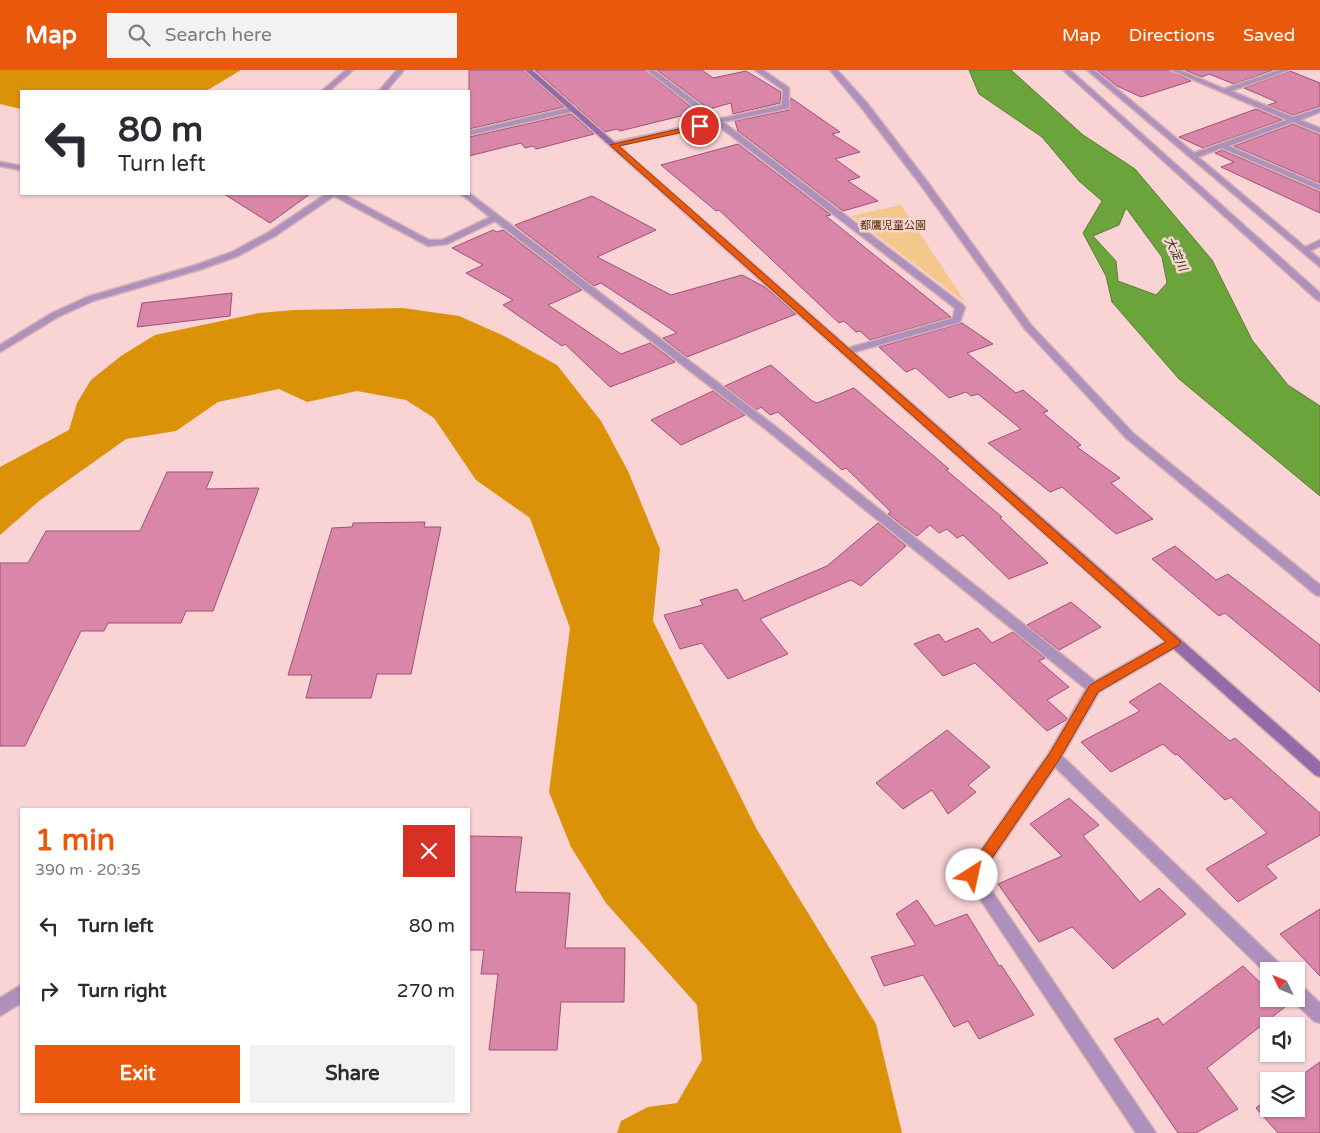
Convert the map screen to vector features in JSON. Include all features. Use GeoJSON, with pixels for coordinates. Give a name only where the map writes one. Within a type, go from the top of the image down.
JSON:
{"type":"FeatureCollection","features":[{"type":"Feature","properties":{"kind":"street"},"geometry":{"type":"LineString","coordinates":[[326,90],[350,70]]}},
{"type":"Feature","properties":{"kind":"street"},"geometry":{"type":"LineString","coordinates":[[383,90],[401,70]]}},
{"type":"Feature","properties":{"kind":"street"},"geometry":{"type":"LineString","coordinates":[[528,70],[848,351],[1320,771]]}},
{"type":"Feature","properties":{"kind":"street"},"geometry":{"type":"LineString","coordinates":[[650,70],[960,307],[957,320],[848,351]]}},
{"type":"Feature","properties":{"kind":"street"},"geometry":{"type":"LineString","coordinates":[[614,145],[786,106],[787,89],[758,70]]}},
{"type":"Feature","properties":{"kind":"street"},"geometry":{"type":"LineString","coordinates":[[833,70],[864,105],[906,159],[1028,327],[1130,436],[1320,592]]}},
{"type":"Feature","properties":{"kind":"street"},"geometry":{"type":"LineString","coordinates":[[1066,70],[1320,298]]}},
{"type":"Feature","properties":{"kind":"street"},"geometry":{"type":"LineString","coordinates":[[1090,70],[1320,264]]}},
{"type":"Feature","properties":{"kind":"street"},"geometry":{"type":"LineString","coordinates":[[1174,70],[1320,130]]}},
{"type":"Feature","properties":{"kind":"street"},"geometry":{"type":"LineString","coordinates":[[1224,90],[1286,70]]}},
{"type":"Feature","properties":{"kind":"street"},"geometry":{"type":"LineString","coordinates":[[470,133],[572,109]]}},
{"type":"Feature","properties":{"kind":"street"},"geometry":{"type":"LineString","coordinates":[[1194,156],[1320,110]]}},
{"type":"Feature","properties":{"kind":"street"},"geometry":{"type":"LineString","coordinates":[[1223,146],[1320,188]]}},
{"type":"Feature","properties":{"kind":"street"},"geometry":{"type":"LineString","coordinates":[[0,164],[20,168]]}},
{"type":"Feature","properties":{"kind":"street"},"geometry":{"type":"LineString","coordinates":[[0,349],[46,320],[88,299],[210,264],[235,254],[261,241],[330,195]]}},
{"type":"Feature","properties":{"kind":"street"},"geometry":{"type":"LineString","coordinates":[[339,195],[428,243],[444,242],[496,217]]}},
{"type":"Feature","properties":{"kind":"street"},"geometry":{"type":"LineString","coordinates":[[467,195],[767,426],[1094,688]]}},
{"type":"Feature","properties":{"kind":"street"},"geometry":{"type":"LineString","coordinates":[[1305,250],[1320,243]]}},
{"type":"Feature","properties":{"kind":"street"},"geometry":{"type":"LineString","coordinates":[[1147,1133],[972,875],[1054,756],[1094,688],[1175,642]]}},
{"type":"Feature","properties":{"kind":"street"},"geometry":{"type":"LineString","coordinates":[[1054,756],[1266,962]]}},
{"type":"Feature","properties":{"kind":"street"},"geometry":{"type":"LineString","coordinates":[[0,1008],[20,994]]}},
{"type":"Feature","properties":{"kind":"street"},"geometry":{"type":"LineString","coordinates":[[1305,1001],[1320,1015]]}},
{"type":"Feature","properties":{"kind":"green space","name":"都鷹児童公園"},"geometry":{"type":"Polygon","coordinates":[[[901,205],[966,303],[851,216],[901,205]]]}},
{"type":"Feature","properties":{"kind":"shaded area"},"geometry":{"type":"Polygon","coordinates":[[[0,70],[241,70],[208,90],[20,90],[20,109],[0,104],[0,70]]]}},
{"type":"Feature","properties":{"kind":"shaded area"},"geometry":{"type":"Polygon","coordinates":[[[403,308],[459,316],[502,335],[557,365],[601,421],[628,471],[660,549],[653,621],[756,828],[876,1024],[902,1133],[617,1133],[621,1121],[648,1107],[677,1103],[702,1060],[697,1005],[606,903],[571,847],[549,792],[570,628],[530,518],[476,480],[434,418],[406,400],[357,391],[307,402],[279,389],[218,402],[176,431],[126,439],[39,501],[0,535],[0,467],[69,430],[77,403],[91,380],[121,356],[155,335],[259,313],[294,310],[403,308]]]}},
{"type":"Feature","properties":{"kind":"water","name":"大淀川"},"geometry":{"type":"Polygon","coordinates":[[[969,70],[1011,70],[1083,135],[1135,169],[1212,260],[1252,340],[1288,385],[1320,406],[1320,496],[1179,379],[1112,302],[1106,276],[1083,233],[1102,201],[1079,181],[1042,137],[979,94],[969,70]],[[1126,208],[1119,225],[1093,236],[1116,261],[1118,281],[1156,295],[1167,283],[1162,257],[1126,208]]]}},
{"type":"Feature","properties":{"kind":"building"},"geometry":{"type":"Polygon","coordinates":[[[469,70],[523,70],[564,107],[470,129],[469,70]]]}},
{"type":"Feature","properties":{"kind":"building"},"geometry":{"type":"Polygon","coordinates":[[[535,70],[645,70],[697,112],[620,131],[617,129],[605,132],[535,70]]]}},
{"type":"Feature","properties":{"kind":"building"},"geometry":{"type":"Polygon","coordinates":[[[657,70],[702,70],[713,78],[746,71],[781,92],[780,103],[733,114],[731,103],[709,109],[657,70]]]}},
{"type":"Feature","properties":{"kind":"building"},"geometry":{"type":"Polygon","coordinates":[[[1097,70],[1169,70],[1191,81],[1141,97],[1117,86],[1097,70]]]}},
{"type":"Feature","properties":{"kind":"building"},"geometry":{"type":"Polygon","coordinates":[[[1185,70],[1273,70],[1234,84],[1209,74],[1202,77],[1185,70]]]}},
{"type":"Feature","properties":{"kind":"building"},"geometry":{"type":"Polygon","coordinates":[[[1290,71],[1320,83],[1320,106],[1293,115],[1268,105],[1277,102],[1244,88],[1290,71]]]}},
{"type":"Feature","properties":{"kind":"building"},"geometry":{"type":"Polygon","coordinates":[[[791,98],[840,132],[832,134],[860,152],[835,159],[860,177],[848,181],[878,201],[843,211],[738,131],[735,121],[789,110],[791,98]]]}},
{"type":"Feature","properties":{"kind":"building"},"geometry":{"type":"Polygon","coordinates":[[[1256,109],[1282,120],[1203,148],[1179,137],[1256,109]]]}},
{"type":"Feature","properties":{"kind":"building"},"geometry":{"type":"Polygon","coordinates":[[[571,114],[594,134],[536,149],[533,146],[525,148],[521,143],[470,156],[470,137],[571,114]]]}},
{"type":"Feature","properties":{"kind":"building"},"geometry":{"type":"Polygon","coordinates":[[[1293,124],[1320,135],[1320,183],[1234,146],[1293,124]]]}},
{"type":"Feature","properties":{"kind":"building"},"geometry":{"type":"Polygon","coordinates":[[[738,144],[831,215],[826,216],[951,317],[870,340],[860,331],[856,332],[844,321],[839,323],[719,210],[716,211],[661,165],[738,144]]]}},
{"type":"Feature","properties":{"kind":"building"},"geometry":{"type":"Polygon","coordinates":[[[1222,150],[1320,192],[1320,213],[1221,167],[1234,162],[1215,153],[1222,150]]]}},
{"type":"Feature","properties":{"kind":"building"},"geometry":{"type":"Polygon","coordinates":[[[226,195],[309,195],[270,223],[226,195]]]}},
{"type":"Feature","properties":{"kind":"building"},"geometry":{"type":"Polygon","coordinates":[[[592,196],[656,230],[597,257],[671,295],[742,275],[765,287],[796,314],[687,357],[663,338],[677,333],[601,283],[594,286],[515,225],[592,196]]]}},
{"type":"Feature","properties":{"kind":"building"},"geometry":{"type":"Polygon","coordinates":[[[493,230],[497,232],[503,230],[582,290],[548,305],[621,354],[650,343],[675,362],[610,387],[565,344],[562,346],[503,305],[513,300],[466,273],[483,265],[452,248],[493,230]]]}},
{"type":"Feature","properties":{"kind":"building"},"geometry":{"type":"Polygon","coordinates":[[[232,293],[230,316],[137,327],[142,303],[232,293]]]}},
{"type":"Feature","properties":{"kind":"building"},"geometry":{"type":"Polygon","coordinates":[[[962,323],[993,344],[967,353],[1016,393],[1023,390],[1048,411],[1043,413],[1081,445],[1077,447],[1120,478],[1111,483],[1153,519],[1116,534],[1062,487],[1050,492],[988,443],[1021,429],[978,394],[971,396],[966,392],[949,398],[916,368],[906,372],[879,347],[962,323]]]}},
{"type":"Feature","properties":{"kind":"building"},"geometry":{"type":"Polygon","coordinates":[[[771,365],[812,401],[817,403],[854,388],[949,469],[946,470],[1002,517],[1000,518],[1048,563],[1009,579],[963,535],[957,538],[947,529],[939,533],[930,525],[917,536],[888,514],[891,512],[846,468],[842,470],[778,412],[770,415],[761,407],[756,410],[725,386],[771,365]]]}},
{"type":"Feature","properties":{"kind":"building"},"geometry":{"type":"Polygon","coordinates":[[[713,391],[745,415],[681,445],[651,420],[713,391]]]}},
{"type":"Feature","properties":{"kind":"building"},"geometry":{"type":"Polygon","coordinates":[[[167,472],[213,472],[206,489],[259,488],[213,611],[186,611],[181,623],[108,623],[104,631],[81,631],[25,746],[0,746],[0,563],[28,563],[46,531],[140,531],[167,472]]]}},
{"type":"Feature","properties":{"kind":"building"},"geometry":{"type":"Polygon","coordinates":[[[425,522],[424,527],[441,527],[411,674],[377,674],[371,698],[306,698],[312,675],[288,675],[332,528],[352,527],[353,523],[425,522]]]}},
{"type":"Feature","properties":{"kind":"building"},"geometry":{"type":"Polygon","coordinates":[[[878,523],[906,546],[861,586],[851,580],[760,619],[788,654],[728,679],[702,643],[680,649],[664,615],[703,605],[700,600],[737,589],[744,601],[827,566],[878,523]]]}},
{"type":"Feature","properties":{"kind":"building"},"geometry":{"type":"Polygon","coordinates":[[[1175,546],[1216,580],[1228,574],[1320,645],[1320,692],[1225,613],[1219,616],[1152,559],[1175,546]]]}},
{"type":"Feature","properties":{"kind":"building"},"geometry":{"type":"Polygon","coordinates":[[[1071,602],[1101,627],[1059,650],[1027,625],[1071,602]]]}},
{"type":"Feature","properties":{"kind":"building"},"geometry":{"type":"Polygon","coordinates":[[[978,628],[992,643],[1013,632],[1045,658],[1039,661],[1069,687],[1047,700],[1067,718],[1066,720],[1047,731],[975,663],[943,676],[914,644],[939,634],[945,642],[978,628]]]}},
{"type":"Feature","properties":{"kind":"building"},"geometry":{"type":"Polygon","coordinates":[[[1160,683],[1230,741],[1235,738],[1320,813],[1320,835],[1266,866],[1277,878],[1238,902],[1206,869],[1267,833],[1231,797],[1225,800],[1177,754],[1175,755],[1163,744],[1111,772],[1081,742],[1140,711],[1129,702],[1160,683]]]}},
{"type":"Feature","properties":{"kind":"building"},"geometry":{"type":"Polygon","coordinates":[[[947,730],[990,767],[968,785],[976,792],[948,814],[932,790],[903,809],[876,783],[947,730]]]}},
{"type":"Feature","properties":{"kind":"building"},"geometry":{"type":"Polygon","coordinates":[[[1069,798],[1099,825],[1083,836],[1140,902],[1159,888],[1186,914],[1113,969],[1072,927],[1039,942],[998,884],[1062,856],[1030,824],[1069,798]]]}},
{"type":"Feature","properties":{"kind":"building"},"geometry":{"type":"Polygon","coordinates":[[[470,836],[522,837],[515,892],[570,893],[565,948],[625,948],[624,1002],[561,1002],[557,1050],[489,1050],[498,974],[481,974],[484,950],[470,950],[470,836]]]}},
{"type":"Feature","properties":{"kind":"building"},"geometry":{"type":"Polygon","coordinates":[[[917,900],[935,926],[967,914],[999,966],[1001,965],[1034,1015],[979,1039],[968,1021],[954,1027],[923,975],[884,986],[871,957],[916,945],[896,914],[917,900]]]}},
{"type":"Feature","properties":{"kind":"building"},"geometry":{"type":"Polygon","coordinates":[[[1320,909],[1320,976],[1280,934],[1320,909]]]}},
{"type":"Feature","properties":{"kind":"building"},"geometry":{"type":"Polygon","coordinates":[[[1243,966],[1260,982],[1260,1008],[1284,1008],[1272,1017],[1260,1017],[1260,1027],[1207,1068],[1238,1109],[1196,1133],[1178,1133],[1114,1039],[1158,1018],[1163,1025],[1243,966]]]}},
{"type":"Feature","properties":{"kind":"building"},"geometry":{"type":"Polygon","coordinates":[[[1320,1062],[1320,1133],[1278,1133],[1264,1117],[1305,1117],[1305,1073],[1320,1062]]]}},
{"type":"Feature","properties":{"kind":"route"},"geometry":{"type":"LineString","coordinates":[[700,126],[614,145],[1175,642],[1094,688],[1054,756],[972,875]]}}]}
